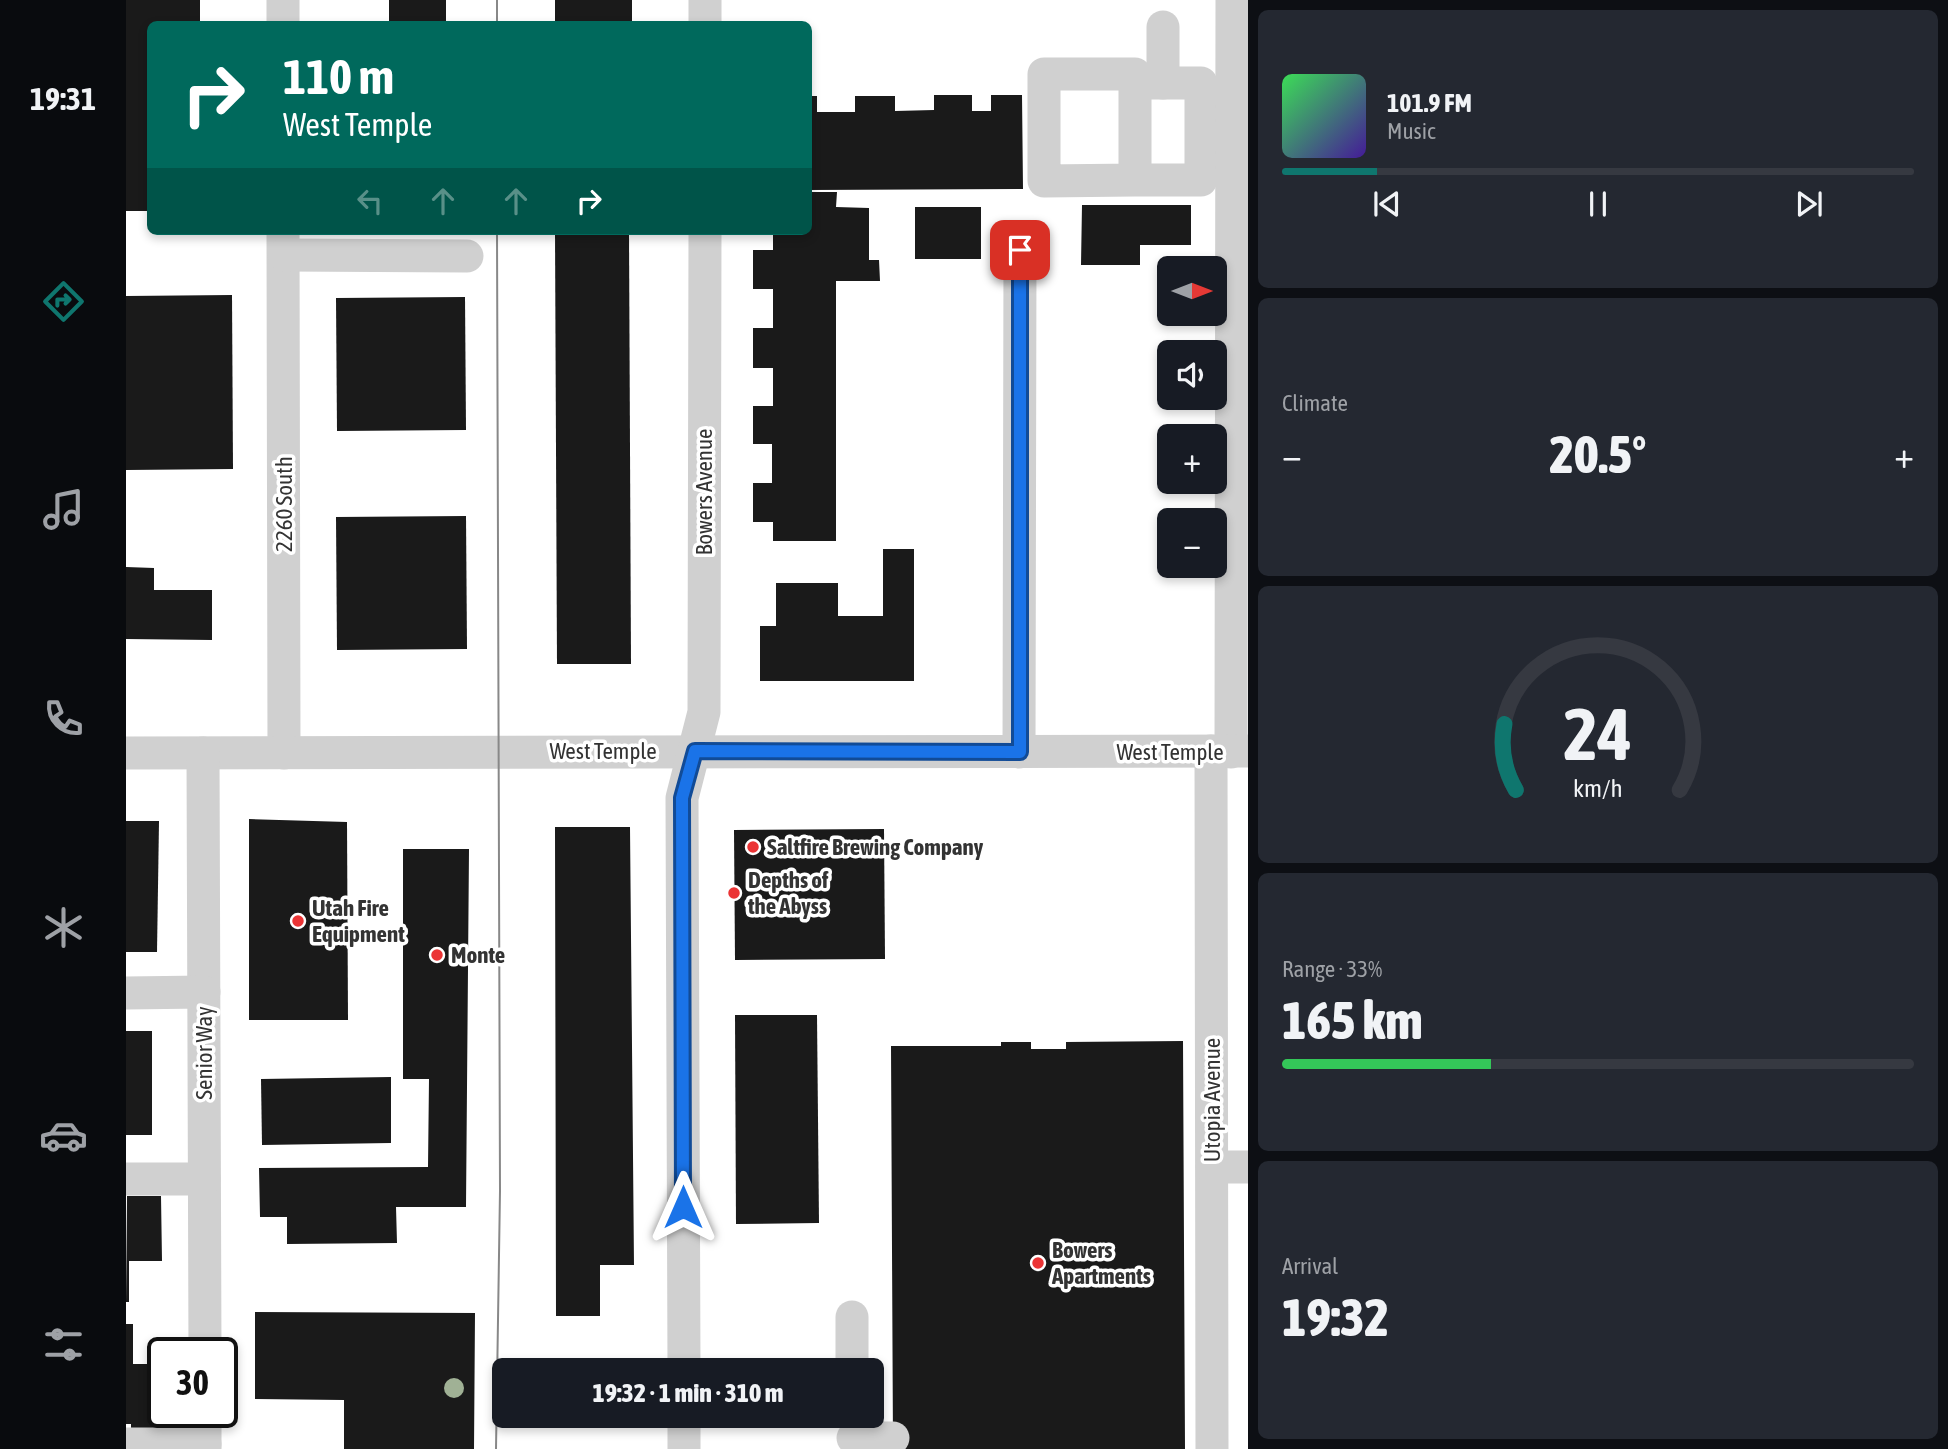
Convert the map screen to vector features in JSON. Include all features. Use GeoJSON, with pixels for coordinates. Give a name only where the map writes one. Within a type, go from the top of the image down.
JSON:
{"type":"FeatureCollection","features":[{"type":"Feature","properties":{"kind":"street"},"geometry":{"type":"LineString","coordinates":[[283,0],[283,21]]}},
{"type":"Feature","properties":{"kind":"street"},"geometry":{"type":"LineString","coordinates":[[705,0],[705,21]]}},
{"type":"Feature","properties":{"kind":"street","name":"Utopia Avenue"},"geometry":{"type":"LineString","coordinates":[[1212,1449],[1212,1167],[1230,751],[1232,0]]}},
{"type":"Feature","properties":{"kind":"street"},"geometry":{"type":"LineString","coordinates":[[1135,180],[1149,83],[1163,27]]}},
{"type":"Feature","properties":{"kind":"street"},"geometry":{"type":"LineString","coordinates":[[1044,74],[1135,74],[1149,83],[1201,83],[1201,180],[1135,180],[1044,181],[1044,74]]}},
{"type":"Feature","properties":{"kind":"street","name":"Bowers Avenue"},"geometry":{"type":"LineString","coordinates":[[684,1358],[682,798],[704,712],[705,235]]}},
{"type":"Feature","properties":{"kind":"street"},"geometry":{"type":"LineString","coordinates":[[283,243],[467,256]]}},
{"type":"Feature","properties":{"kind":"street","name":"2260 South"},"geometry":{"type":"LineString","coordinates":[[283,243],[284,754]]}},
{"type":"Feature","properties":{"kind":"street"},"geometry":{"type":"LineString","coordinates":[[1020,250],[1020,752]]}},
{"type":"Feature","properties":{"kind":"street","name":"West Temple"},"geometry":{"type":"LineString","coordinates":[[126,754],[1230,751]]}},
{"type":"Feature","properties":{"kind":"street","name":"Senior Way"},"geometry":{"type":"LineString","coordinates":[[204,754],[205,1337]]}},
{"type":"Feature","properties":{"kind":"street"},"geometry":{"type":"LineString","coordinates":[[126,993],[204,992]]}},
{"type":"Feature","properties":{"kind":"street"},"geometry":{"type":"LineString","coordinates":[[1212,1167],[1248,1167]]}},
{"type":"Feature","properties":{"kind":"street"},"geometry":{"type":"LineString","coordinates":[[126,1179],[204,1180]]}},
{"type":"Feature","properties":{"kind":"street"},"geometry":{"type":"LineString","coordinates":[[852,1317],[852,1358]]}},
{"type":"Feature","properties":{"kind":"street"},"geometry":{"type":"LineString","coordinates":[[684,1428],[684,1449]]}},
{"type":"Feature","properties":{"kind":"street"},"geometry":{"type":"LineString","coordinates":[[853,1434],[893,1438]]}},
{"type":"Feature","properties":{"kind":"street"},"geometry":{"type":"LineString","coordinates":[[126,1444],[205,1435]]}},
{"type":"Feature","properties":{"kind":"building"},"geometry":{"type":"Polygon","coordinates":[[[126,0],[200,0],[200,21],[147,21],[147,211],[126,211],[126,0]]]}},
{"type":"Feature","properties":{"kind":"building"},"geometry":{"type":"Polygon","coordinates":[[[389,0],[446,0],[446,21],[389,21],[389,0]]]}},
{"type":"Feature","properties":{"kind":"building"},"geometry":{"type":"Polygon","coordinates":[[[555,0],[632,0],[632,21],[555,21],[555,0]]]}},
{"type":"Feature","properties":{"kind":"building"},"geometry":{"type":"Polygon","coordinates":[[[934,95],[972,95],[972,111],[991,111],[991,95],[1022,95],[1023,189],[812,190],[812,96],[817,96],[817,112],[855,112],[855,96],[895,96],[895,111],[934,110],[934,95]]]}},
{"type":"Feature","properties":{"kind":"building"},"geometry":{"type":"Polygon","coordinates":[[[812,192],[837,192],[836,207],[869,208],[869,260],[879,260],[880,281],[836,281],[836,541],[773,541],[773,522],[753,522],[753,483],[772,483],[772,444],[753,444],[753,406],[773,406],[773,368],[753,368],[753,328],[773,328],[773,289],[753,289],[753,250],[773,250],[773,235],[812,235],[812,192]]]}},
{"type":"Feature","properties":{"kind":"building"},"geometry":{"type":"Polygon","coordinates":[[[1082,205],[1191,205],[1191,245],[1140,245],[1140,265],[1081,265],[1082,205]]]}},
{"type":"Feature","properties":{"kind":"building"},"geometry":{"type":"Polygon","coordinates":[[[915,207],[981,207],[981,259],[915,259],[915,207]]]}},
{"type":"Feature","properties":{"kind":"building"},"geometry":{"type":"Polygon","coordinates":[[[555,235],[629,235],[631,664],[557,664],[555,235]]]}},
{"type":"Feature","properties":{"kind":"building"},"geometry":{"type":"Polygon","coordinates":[[[232,295],[233,469],[126,470],[126,296],[232,295]]]}},
{"type":"Feature","properties":{"kind":"building"},"geometry":{"type":"Polygon","coordinates":[[[465,297],[466,430],[337,431],[336,298],[465,297]]]}},
{"type":"Feature","properties":{"kind":"building"},"geometry":{"type":"Polygon","coordinates":[[[466,516],[467,649],[337,650],[336,517],[466,516]]]}},
{"type":"Feature","properties":{"kind":"building"},"geometry":{"type":"Polygon","coordinates":[[[883,549],[914,549],[914,681],[760,681],[760,626],[776,626],[776,583],[838,583],[838,616],[883,616],[883,549]]]}},
{"type":"Feature","properties":{"kind":"building"},"geometry":{"type":"Polygon","coordinates":[[[126,567],[154,568],[154,590],[212,590],[212,640],[126,639],[126,567]]]}},
{"type":"Feature","properties":{"kind":"building","name":"Utah Fire Equipment"},"geometry":{"type":"Polygon","coordinates":[[[249,819],[347,822],[348,1020],[249,1020],[249,819]]]}},
{"type":"Feature","properties":{"kind":"building"},"geometry":{"type":"Polygon","coordinates":[[[126,821],[159,821],[157,952],[126,952],[126,821]]]}},
{"type":"Feature","properties":{"kind":"building"},"geometry":{"type":"Polygon","coordinates":[[[555,827],[630,827],[634,1265],[600,1265],[600,1316],[556,1316],[555,827]]]}},
{"type":"Feature","properties":{"kind":"building"},"geometry":{"type":"Polygon","coordinates":[[[884,829],[885,959],[735,960],[734,830],[884,829]]]}},
{"type":"Feature","properties":{"kind":"building"},"geometry":{"type":"Polygon","coordinates":[[[403,849],[469,849],[466,1207],[396,1207],[397,1243],[287,1244],[287,1217],[260,1217],[259,1168],[428,1167],[429,1079],[403,1079],[403,849]]]}},
{"type":"Feature","properties":{"kind":"building"},"geometry":{"type":"Polygon","coordinates":[[[735,1015],[817,1015],[819,1223],[736,1224],[735,1015]]]}},
{"type":"Feature","properties":{"kind":"building"},"geometry":{"type":"Polygon","coordinates":[[[126,1031],[152,1031],[152,1135],[126,1135],[126,1031]]]}},
{"type":"Feature","properties":{"kind":"building","name":"Bowers Apartments"},"geometry":{"type":"Polygon","coordinates":[[[1183,1041],[1185,1449],[893,1449],[891,1046],[1001,1046],[1001,1042],[1031,1042],[1031,1049],[1066,1049],[1066,1042],[1183,1041]]]}},
{"type":"Feature","properties":{"kind":"building"},"geometry":{"type":"Polygon","coordinates":[[[391,1077],[391,1143],[262,1145],[261,1079],[391,1077]]]}},
{"type":"Feature","properties":{"kind":"building"},"geometry":{"type":"Polygon","coordinates":[[[127,1196],[161,1196],[162,1261],[129,1261],[129,1302],[126,1302],[127,1196]]]}},
{"type":"Feature","properties":{"kind":"building"},"geometry":{"type":"Polygon","coordinates":[[[255,1312],[475,1313],[474,1449],[344,1449],[344,1400],[255,1399],[255,1312]]]}},
{"type":"Feature","properties":{"kind":"building"},"geometry":{"type":"Polygon","coordinates":[[[126,1324],[133,1324],[133,1364],[147,1364],[147,1428],[163,1428],[163,1431],[131,1431],[131,1424],[126,1424],[126,1324]]]}},
{"type":"Feature","properties":{"kind":"tram line"},"geometry":{"type":"LineString","coordinates":[[497,0],[497,21]]}},
{"type":"Feature","properties":{"kind":"tram line"},"geometry":{"type":"LineString","coordinates":[[496,1449],[500,1191],[497,235]]}},
{"type":"Feature","properties":{"kind":"place","name":"Saltfire Brewing Company"},"geometry":{"type":"Point","coordinates":[753,847]}},
{"type":"Feature","properties":{"kind":"place","name":"Depths of the Abyss"},"geometry":{"type":"Point","coordinates":[734,893]}},
{"type":"Feature","properties":{"kind":"place","name":"Utah Fire Equipment"},"geometry":{"type":"Point","coordinates":[298,921]}},
{"type":"Feature","properties":{"kind":"place","name":"Monte"},"geometry":{"type":"Point","coordinates":[437,955]}},
{"type":"Feature","properties":{"kind":"place","name":"Bowers Apartments"},"geometry":{"type":"Point","coordinates":[1038,1263]}},
{"type":"Feature","properties":{"kind":"route"},"geometry":{"type":"LineString","coordinates":[[683,1207],[682,798],[695,751],[1020,752],[1020,250]]}}]}
